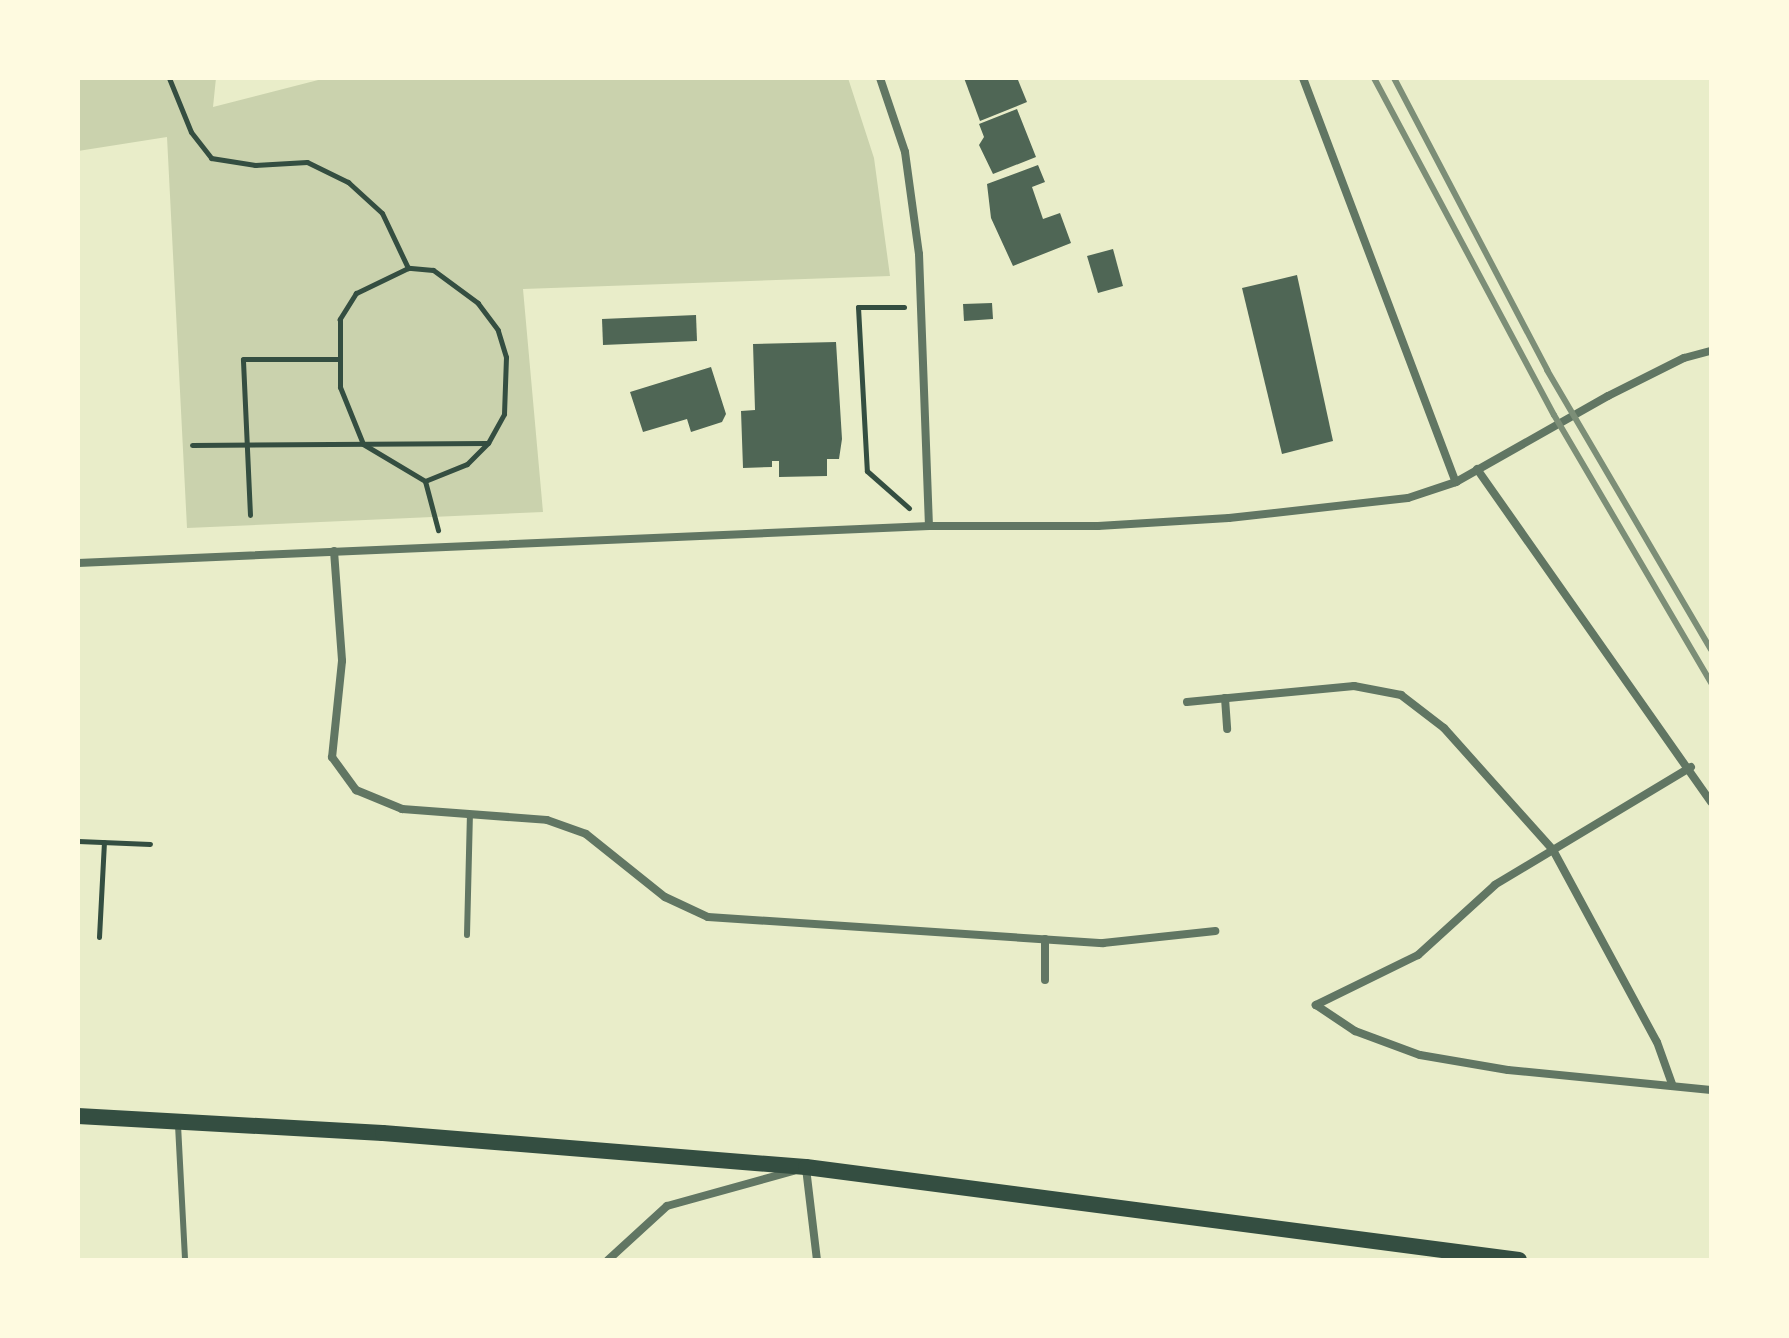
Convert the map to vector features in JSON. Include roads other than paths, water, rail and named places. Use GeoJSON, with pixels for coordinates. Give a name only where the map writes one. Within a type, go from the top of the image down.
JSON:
{"type":"FeatureCollection","features":[{"type":"Feature","properties":{"kind":"main road"},"geometry":{"type":"LineString","coordinates":[[78,1116],[806,1167],[1519,1260]]}},
{"type":"Feature","properties":{"kind":"street"},"geometry":{"type":"LineString","coordinates":[[880,78],[905,152],[921,307],[929,526]]}},
{"type":"Feature","properties":{"kind":"street"},"geometry":{"type":"LineString","coordinates":[[1303,78],[1456,482]]}},
{"type":"Feature","properties":{"kind":"street"},"geometry":{"type":"LineString","coordinates":[[78,563],[929,526],[1098,526],[1229,518],[1408,498],[1456,482],[1620,390],[1684,358],[1711,351]]}},
{"type":"Feature","properties":{"kind":"street"},"geometry":{"type":"LineString","coordinates":[[1477,469],[1691,767],[1711,802]]}},
{"type":"Feature","properties":{"kind":"street"},"geometry":{"type":"LineString","coordinates":[[334,551],[342,661],[332,757],[356,790],[402,809],[547,820],[586,834],[665,897],[708,917],[1103,943],[1215,931]]}},
{"type":"Feature","properties":{"kind":"street"},"geometry":{"type":"LineString","coordinates":[[1187,702],[1354,686],[1401,695],[1444,728],[1553,850],[1657,1042],[1672,1084]]}},
{"type":"Feature","properties":{"kind":"street"},"geometry":{"type":"LineString","coordinates":[[1225,698],[1227,729]]}},
{"type":"Feature","properties":{"kind":"street"},"geometry":{"type":"LineString","coordinates":[[1691,767],[1495,885],[1418,955],[1316,1005],[1355,1031],[1420,1055],[1508,1070],[1711,1090]]}},
{"type":"Feature","properties":{"kind":"street"},"geometry":{"type":"LineString","coordinates":[[1045,939],[1045,980]]}},
{"type":"Feature","properties":{"kind":"street"},"geometry":{"type":"LineString","coordinates":[[608,1260],[667,1206],[806,1167],[817,1260]]}},
{"type":"Feature","properties":{"kind":"lane"},"geometry":{"type":"LineString","coordinates":[[467,935],[470,814]]}},
{"type":"Feature","properties":{"kind":"lane"},"geometry":{"type":"LineString","coordinates":[[178,1121],[185,1260]]}},
{"type":"Feature","properties":{"kind":"railway"},"geometry":{"type":"LineString","coordinates":[[1374,78],[1554,415],[1711,683]]}},
{"type":"Feature","properties":{"kind":"railway"},"geometry":{"type":"LineString","coordinates":[[1394,78],[1547,370],[1711,650]]}}]}
